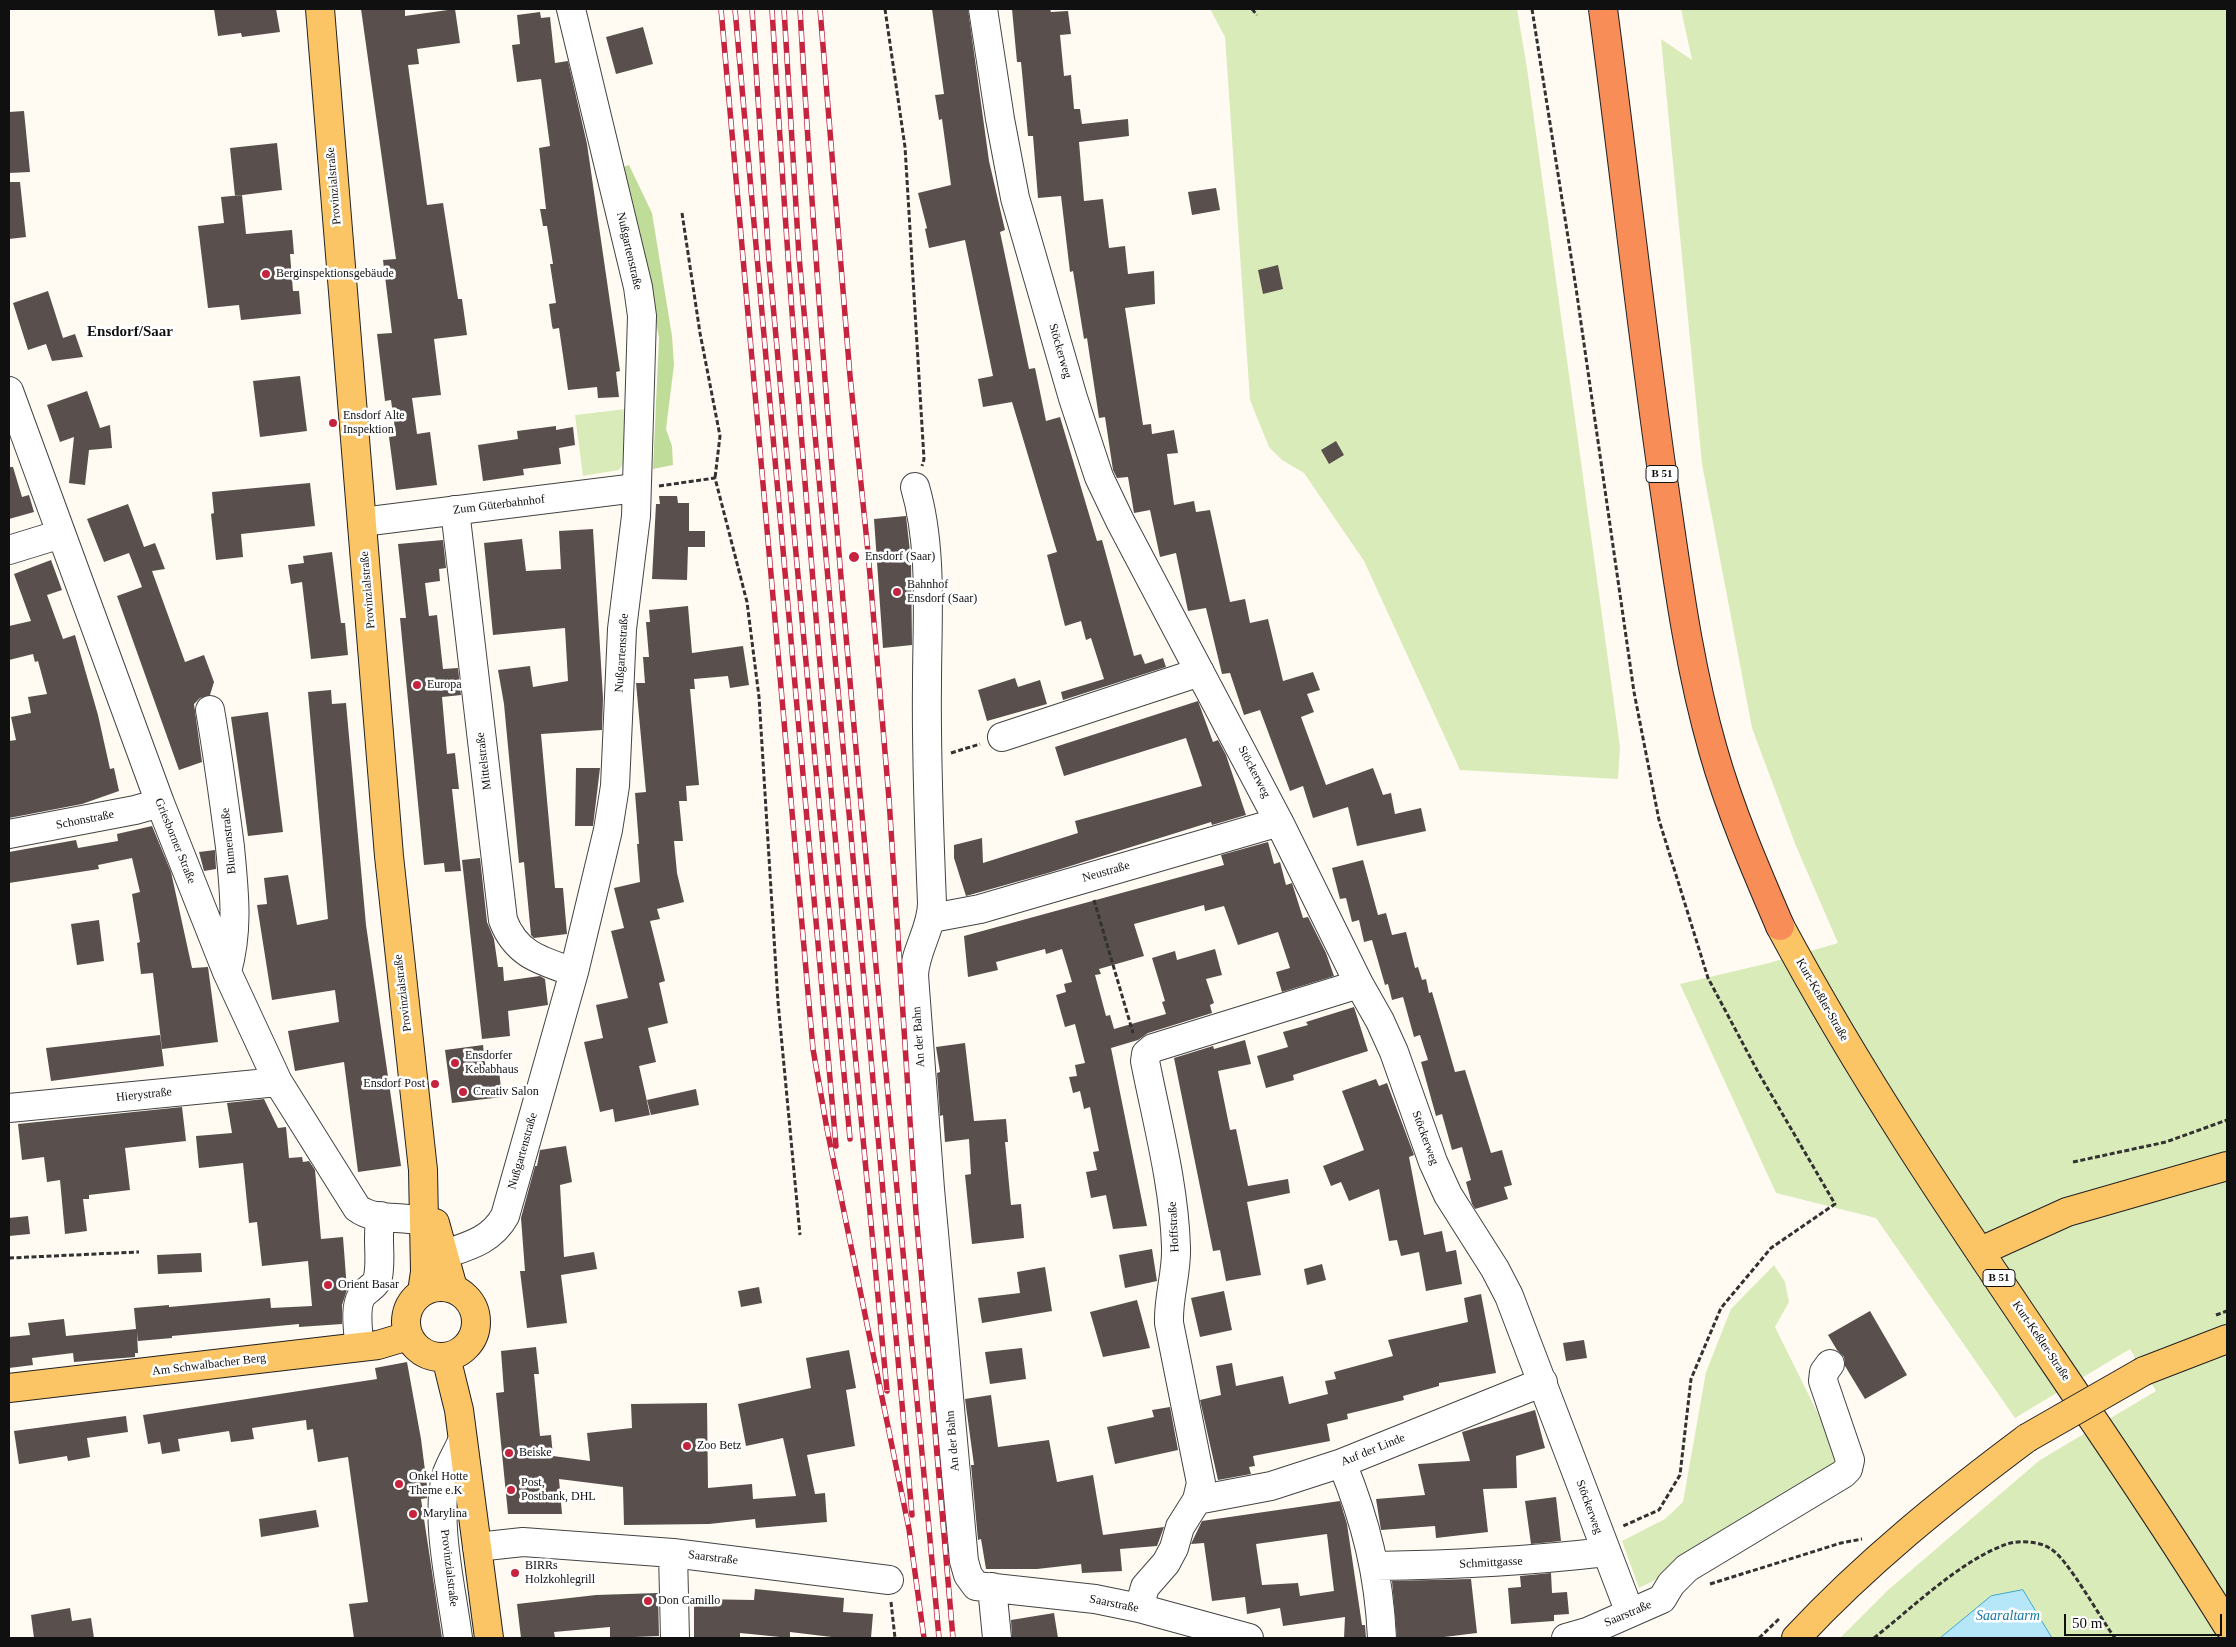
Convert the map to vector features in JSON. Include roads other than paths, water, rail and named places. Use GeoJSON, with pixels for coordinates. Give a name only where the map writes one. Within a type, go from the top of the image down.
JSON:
{"type":"FeatureCollection","features":[{"type":"Feature","properties":{"kind":"highway","name":"B 51"},"geometry":{"type":"LineString","coordinates":[[1603,9],[1654,419],[1681,607],[1696,686],[1713,750],[1736,820],[1780,926]]}},
{"type":"Feature","properties":{"kind":"main road","name":"Provinzialstraße"},"geometry":{"type":"LineString","coordinates":[[320,9],[389,856],[422,1170],[425,1272],[422,1292]]}},
{"type":"Feature","properties":{"kind":"main road","name":"Kurt-Keßler-Straße"},"geometry":{"type":"LineString","coordinates":[[1780,926],[1820,1001],[1981,1251],[2181,1550],[2227,1625]]}},
{"type":"Feature","properties":{"kind":"main road"},"geometry":{"type":"LineString","coordinates":[[1981,1251],[2067,1212],[2227,1166]]}},
{"type":"Feature","properties":{"kind":"main road","name":"Provinzialstraße"},"geometry":{"type":"LineString","coordinates":[[422,1170],[442,1255],[453,1288]]}},
{"type":"Feature","properties":{"kind":"main road"},"geometry":{"type":"LineString","coordinates":[[432,1287],[453,1288],[464,1294],[471,1303],[476,1314],[476,1326],[467,1346],[457,1353],[446,1357],[434,1357],[424,1353],[414,1345],[408,1336],[406,1316],[414,1298],[422,1292],[432,1287]]}},
{"type":"Feature","properties":{"kind":"main road"},"geometry":{"type":"LineString","coordinates":[[1796,1638],[1838,1593],[1889,1546],[1952,1494],[2027,1438],[2227,1326]]}},
{"type":"Feature","properties":{"kind":"main road","name":"Am Schwalbacher Berg"},"geometry":{"type":"LineString","coordinates":[[9,1388],[378,1345],[408,1336]]}},
{"type":"Feature","properties":{"kind":"main road"},"geometry":{"type":"LineString","coordinates":[[2155,1366],[2220,1344]]}},
{"type":"Feature","properties":{"kind":"main road","name":"Provinzialstraße"},"geometry":{"type":"LineString","coordinates":[[446,1357],[459,1410],[489,1638]]}},
{"type":"Feature","properties":{"kind":"street","name":"Nußgartenstraße"},"geometry":{"type":"LineString","coordinates":[[442,1255],[482,1241],[499,1227],[505,1216],[574,972],[608,830],[615,786],[622,629],[636,516],[643,341],[638,288],[571,9]]}},
{"type":"Feature","properties":{"kind":"street","name":"Stöckerweg"},"geometry":{"type":"LineString","coordinates":[[983,9],[1000,119],[1016,198],[1076,406],[1099,477],[1279,822],[1359,984],[1380,1021],[1394,1052],[1433,1162],[1448,1195],[1495,1269],[1509,1296],[1630,1613]]}},
{"type":"Feature","properties":{"kind":"street","name":"Griesborner Straße"},"geometry":{"type":"LineString","coordinates":[[9,391],[160,803],[227,972],[278,1082],[348,1197],[361,1211],[377,1216]]}},
{"type":"Feature","properties":{"kind":"street","name":"An der Bahn"},"geometry":{"type":"LineString","coordinates":[[915,487],[924,515],[926,551],[926,761],[932,918],[917,954],[914,975],[930,1189],[964,1561],[968,1575],[984,1587]]}},
{"type":"Feature","properties":{"kind":"street","name":"Zum Güterbahnhof"},"geometry":{"type":"LineString","coordinates":[[362,522],[636,488]]}},
{"type":"Feature","properties":{"kind":"street","name":"Mittelstraße"},"geometry":{"type":"LineString","coordinates":[[455,510],[503,920],[509,936],[521,949],[539,960],[574,972]]}},
{"type":"Feature","properties":{"kind":"street"},"geometry":{"type":"LineString","coordinates":[[9,550],[61,534]]}},
{"type":"Feature","properties":{"kind":"street"},"geometry":{"type":"LineString","coordinates":[[1002,736],[1200,672]]}},
{"type":"Feature","properties":{"kind":"street","name":"Blumenstraße"},"geometry":{"type":"LineString","coordinates":[[210,710],[223,791],[236,922],[234,946],[227,972]]}},
{"type":"Feature","properties":{"kind":"street","name":"Schonstraße"},"geometry":{"type":"LineString","coordinates":[[9,834],[135,810],[160,803]]}},
{"type":"Feature","properties":{"kind":"street","name":"Neustraße"},"geometry":{"type":"LineString","coordinates":[[932,918],[980,909],[1279,822]]}},
{"type":"Feature","properties":{"kind":"street","name":"Hoffstraße"},"geometry":{"type":"LineString","coordinates":[[1139,1608],[1144,1587],[1166,1563],[1174,1548],[1180,1527],[1197,1500],[1201,1483],[1169,1323],[1169,1306],[1175,1277],[1174,1204],[1145,1061],[1146,1054],[1153,1048],[1359,984]]}},
{"type":"Feature","properties":{"kind":"street","name":"Hierystraße"},"geometry":{"type":"LineString","coordinates":[[9,1108],[278,1082]]}},
{"type":"Feature","properties":{"kind":"street"},"geometry":{"type":"LineString","coordinates":[[359,1346],[358,1309],[362,1296],[378,1280],[380,1266],[377,1216],[410,1218],[424,1222]]}},
{"type":"Feature","properties":{"kind":"street","name":"Saarstraße"},"geometry":{"type":"LineString","coordinates":[[1566,1638],[1662,1599],[1671,1584],[1687,1568],[1843,1474],[1848,1468],[1850,1460],[1824,1381],[1824,1372],[1830,1364]]}},
{"type":"Feature","properties":{"kind":"street","name":"Auf der Linde"},"geometry":{"type":"LineString","coordinates":[[1197,1500],[1271,1486],[1342,1463],[1543,1382]]}},
{"type":"Feature","properties":{"kind":"street","name":"Provinzialstraße"},"geometry":{"type":"LineString","coordinates":[[458,1638],[444,1527],[443,1496],[448,1472],[462,1441]]}},
{"type":"Feature","properties":{"kind":"street"},"geometry":{"type":"LineString","coordinates":[[1342,1463],[1359,1507],[1375,1566],[1382,1638]]}},
{"type":"Feature","properties":{"kind":"street","name":"Saarstraße"},"geometry":{"type":"LineString","coordinates":[[477,1547],[522,1542],[673,1553],[889,1580]]}},
{"type":"Feature","properties":{"kind":"street","name":"Schmittgasse"},"geometry":{"type":"LineString","coordinates":[[1375,1566],[1468,1564],[1533,1560],[1603,1544]]}},
{"type":"Feature","properties":{"kind":"street"},"geometry":{"type":"LineString","coordinates":[[673,1553],[675,1638]]}},
{"type":"Feature","properties":{"kind":"street"},"geometry":{"type":"LineString","coordinates":[[984,1587],[997,1638]]}},
{"type":"Feature","properties":{"kind":"street","name":"Saarstraße"},"geometry":{"type":"LineString","coordinates":[[984,1587],[1095,1599],[1139,1608],[1249,1638]]}},
{"type":"Feature","properties":{"kind":"water","name":"Saaraltarm"},"geometry":{"type":"Polygon","coordinates":[[[2023,1590],[2052,1638],[1940,1638],[1991,1596],[2023,1590]]]}},
{"type":"Feature","properties":{"kind":"railway"},"geometry":{"type":"LineString","coordinates":[[721,9],[813,1049],[827,1129],[909,1529],[924,1638]]}},
{"type":"Feature","properties":{"kind":"railway"},"geometry":{"type":"LineString","coordinates":[[735,9],[836,1146]]}},
{"type":"Feature","properties":{"kind":"railway"},"geometry":{"type":"LineString","coordinates":[[752,9],[769,261],[850,1139]]}},
{"type":"Feature","properties":{"kind":"railway"},"geometry":{"type":"LineString","coordinates":[[772,9],[795,355],[823,701],[887,1391]]}},
{"type":"Feature","properties":{"kind":"railway"},"geometry":{"type":"LineString","coordinates":[[784,9],[799,256],[912,1515]]}},
{"type":"Feature","properties":{"kind":"railway"},"geometry":{"type":"LineString","coordinates":[[800,9],[828,417],[845,620],[939,1638]]}},
{"type":"Feature","properties":{"kind":"railway"},"geometry":{"type":"LineString","coordinates":[[820,9],[850,376],[868,552],[889,799],[916,1213],[953,1638]]}},
{"type":"Feature","properties":{"kind":"place","name":"Berginspektionsgebäude"},"geometry":{"type":"Point","coordinates":[266,274]}},
{"type":"Feature","properties":{"kind":"place","name":"Ensdorf Alte Inspektion"},"geometry":{"type":"Point","coordinates":[333,423]}},
{"type":"Feature","properties":{"kind":"place","name":"Ensdorf (Saar)"},"geometry":{"type":"Point","coordinates":[854,557]}},
{"type":"Feature","properties":{"kind":"place","name":"Bahnhof Ensdorf (Saar)"},"geometry":{"type":"Point","coordinates":[897,592]}},
{"type":"Feature","properties":{"kind":"place","name":"Europa"},"geometry":{"type":"Point","coordinates":[417,685]}},
{"type":"Feature","properties":{"kind":"place","name":"Ensdorfer Kebabhaus"},"geometry":{"type":"Point","coordinates":[455,1063]}},
{"type":"Feature","properties":{"kind":"place","name":"Ensdorf Post"},"geometry":{"type":"Point","coordinates":[435,1084]}},
{"type":"Feature","properties":{"kind":"place","name":"Creativ Salon"},"geometry":{"type":"Point","coordinates":[463,1092]}},
{"type":"Feature","properties":{"kind":"place","name":"Orient Basar"},"geometry":{"type":"Point","coordinates":[328,1285]}},
{"type":"Feature","properties":{"kind":"place","name":"Zoo Betz"},"geometry":{"type":"Point","coordinates":[687,1446]}},
{"type":"Feature","properties":{"kind":"place","name":"Beiske"},"geometry":{"type":"Point","coordinates":[509,1453]}},
{"type":"Feature","properties":{"kind":"place","name":"Onkel Hotte Theme e.K"},"geometry":{"type":"Point","coordinates":[399,1484]}},
{"type":"Feature","properties":{"kind":"place","name":"Post, Postbank, DHL"},"geometry":{"type":"Point","coordinates":[511,1490]}},
{"type":"Feature","properties":{"kind":"place","name":"Marylina"},"geometry":{"type":"Point","coordinates":[413,1514]}},
{"type":"Feature","properties":{"kind":"place","name":"BIRRs Holzkohlegrill"},"geometry":{"type":"Point","coordinates":[515,1573]}},
{"type":"Feature","properties":{"kind":"place","name":"Don Camillo"},"geometry":{"type":"Point","coordinates":[648,1601]}},
{"type":"Feature","properties":{"kind":"district","name":"Ensdorf/Saar"},"geometry":{"type":"Point","coordinates":[130,332]}}]}
